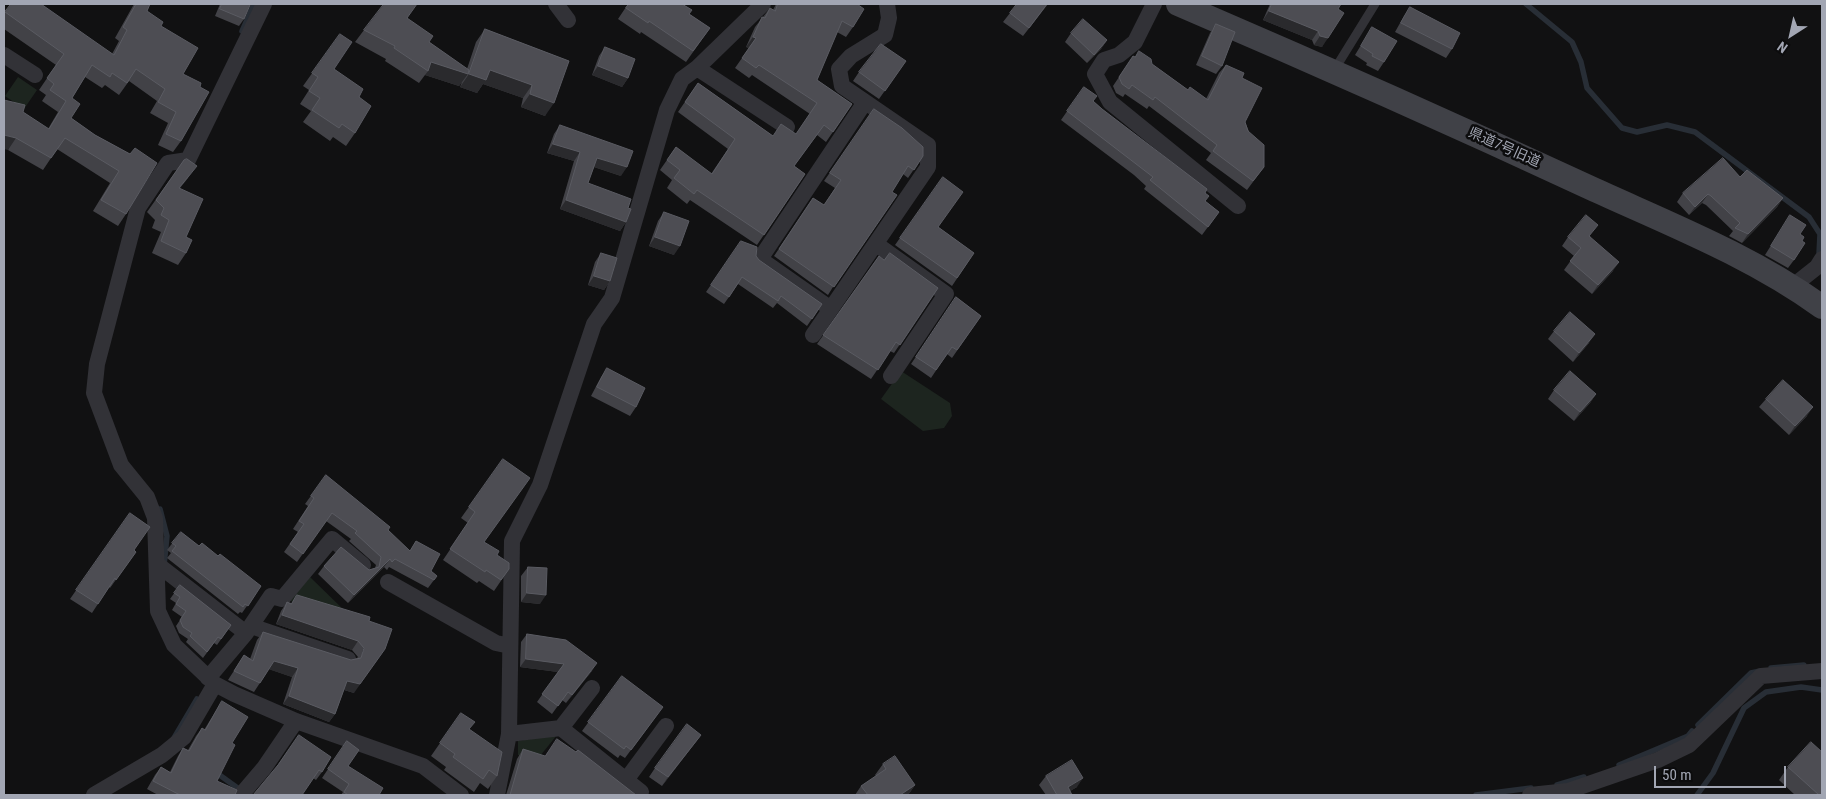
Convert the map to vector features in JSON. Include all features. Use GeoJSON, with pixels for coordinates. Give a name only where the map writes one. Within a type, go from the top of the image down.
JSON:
{"type":"FeatureCollection","features":[{"type":"Feature","properties":{"kind":"street"},"geometry":{"type":"LineString","coordinates":[[264,4],[188,160],[168,163],[138,208],[97,364],[94,393],[121,465],[147,497],[156,518],[158,611],[174,645],[211,681],[296,721],[423,766],[461,795]]}},
{"type":"Feature","properties":{"kind":"street"},"geometry":{"type":"LineString","coordinates":[[556,4],[568,20]]}},
{"type":"Feature","properties":{"kind":"street"},"geometry":{"type":"LineString","coordinates":[[497,795],[509,734],[512,541],[540,485],[594,324],[612,298],[667,110],[682,79],[697,68],[763,4]]}},
{"type":"Feature","properties":{"kind":"street"},"geometry":{"type":"LineString","coordinates":[[813,335],[928,167],[928,145],[842,86],[839,69],[851,56],[885,35],[889,18],[887,4]]}},
{"type":"Feature","properties":{"kind":"street"},"geometry":{"type":"LineString","coordinates":[[1154,4],[1135,42],[1119,55],[1104,60],[1095,74],[1110,102],[1238,206]]}},
{"type":"Feature","properties":{"kind":"street","name":"県道7号旧道"},"geometry":{"type":"LineString","coordinates":[[1188,6],[1745,260],[1793,286],[1822,307]]}},
{"type":"Feature","properties":{"kind":"street"},"geometry":{"type":"LineString","coordinates":[[4,55],[35,75]]}},
{"type":"Feature","properties":{"kind":"street"},"geometry":{"type":"LineString","coordinates":[[697,68],[787,127]]}},
{"type":"Feature","properties":{"kind":"street"},"geometry":{"type":"LineString","coordinates":[[831,309],[760,259],[865,102]]}},
{"type":"Feature","properties":{"kind":"street"},"geometry":{"type":"LineString","coordinates":[[876,244],[946,294],[891,376]]}},
{"type":"Feature","properties":{"kind":"street"},"geometry":{"type":"LineString","coordinates":[[1793,286],[1816,267],[1822,259]]}},
{"type":"Feature","properties":{"kind":"street"},"geometry":{"type":"LineString","coordinates":[[94,795],[162,756],[184,737],[211,681],[271,596],[282,599],[332,539],[366,568]]}},
{"type":"Feature","properties":{"kind":"street"},"geometry":{"type":"LineString","coordinates":[[157,564],[248,630],[348,659]]}},
{"type":"Feature","properties":{"kind":"street"},"geometry":{"type":"LineString","coordinates":[[388,582],[496,643],[510,646]]}},
{"type":"Feature","properties":{"kind":"street"},"geometry":{"type":"LineString","coordinates":[[1530,795],[1568,791],[1658,760],[1689,745],[1761,676],[1822,672]]}},
{"type":"Feature","properties":{"kind":"street"},"geometry":{"type":"LineString","coordinates":[[509,734],[560,728],[592,688]]}},
{"type":"Feature","properties":{"kind":"street"},"geometry":{"type":"LineString","coordinates":[[242,795],[264,768],[296,721]]}},
{"type":"Feature","properties":{"kind":"street"},"geometry":{"type":"LineString","coordinates":[[626,780],[666,726]]}},
{"type":"Feature","properties":{"kind":"street"},"geometry":{"type":"LineString","coordinates":[[560,728],[640,792]]}},
{"type":"Feature","properties":{"kind":"lane"},"geometry":{"type":"LineString","coordinates":[[1333,72],[1375,4]]}},
{"type":"Feature","properties":{"kind":"shaded area"},"geometry":{"type":"Polygon","coordinates":[[[18,77],[37,90],[24,109],[5,96],[18,77]]]}},
{"type":"Feature","properties":{"kind":"shaded area"},"geometry":{"type":"Polygon","coordinates":[[[901,371],[950,403],[952,416],[944,428],[923,431],[881,399],[901,371]]]}},
{"type":"Feature","properties":{"kind":"shaded area"},"geometry":{"type":"Polygon","coordinates":[[[310,577],[345,611],[290,601],[310,577]]]}},
{"type":"Feature","properties":{"kind":"shaded area"},"geometry":{"type":"Polygon","coordinates":[[[557,735],[536,761],[518,755],[518,741],[557,735]]]}},
{"type":"Feature","properties":{"kind":"building"},"geometry":{"type":"Polygon","coordinates":[[[11,4],[41,4],[114,55],[127,30],[123,27],[136,4],[150,4],[147,11],[163,22],[161,26],[198,48],[183,74],[201,83],[200,87],[209,92],[181,141],[166,134],[176,112],[158,102],[165,89],[136,69],[127,83],[112,73],[110,77],[92,65],[72,98],[80,104],[71,118],[95,135],[130,154],[135,148],[157,163],[126,214],[101,200],[119,171],[65,138],[51,158],[16,138],[4,135],[4,100],[25,105],[23,112],[49,129],[66,101],[50,90],[54,84],[47,78],[64,54],[5,12],[11,4]]]}},
{"type":"Feature","properties":{"kind":"building"},"geometry":{"type":"Polygon","coordinates":[[[222,4],[250,5],[244,19],[220,9],[222,4]]]}},
{"type":"Feature","properties":{"kind":"building"},"geometry":{"type":"Polygon","coordinates":[[[384,4],[417,4],[407,18],[433,36],[429,42],[469,70],[468,74],[431,62],[428,71],[394,48],[395,46],[364,30],[384,4]]]}},
{"type":"Feature","properties":{"kind":"building"},"geometry":{"type":"Polygon","coordinates":[[[629,4],[682,4],[692,10],[689,14],[710,28],[693,51],[626,8],[629,4]]]}},
{"type":"Feature","properties":{"kind":"building"},"geometry":{"type":"Polygon","coordinates":[[[778,4],[857,4],[864,9],[853,27],[842,21],[817,80],[852,104],[833,132],[824,125],[794,166],[805,174],[764,235],[697,190],[694,194],[674,178],[680,170],[667,160],[676,147],[712,174],[735,139],[685,102],[698,83],[773,136],[781,124],[796,134],[817,103],[759,65],[756,68],[742,58],[756,38],[753,37],[762,17],[765,18],[770,8],[775,11],[778,4]]]}},
{"type":"Feature","properties":{"kind":"building"},"geometry":{"type":"Polygon","coordinates":[[[1017,4],[1047,4],[1029,28],[1010,13],[1017,4]]]}},
{"type":"Feature","properties":{"kind":"building"},"geometry":{"type":"Polygon","coordinates":[[[1272,4],[1341,4],[1338,9],[1344,13],[1328,38],[1320,36],[1318,31],[1269,11],[1272,4]]]}},
{"type":"Feature","properties":{"kind":"building"},"geometry":{"type":"Polygon","coordinates":[[[1410,7],[1460,33],[1452,49],[1401,23],[1410,7]]]}},
{"type":"Feature","properties":{"kind":"building"},"geometry":{"type":"Polygon","coordinates":[[[1083,19],[1107,40],[1094,55],[1071,33],[1083,19]]]}},
{"type":"Feature","properties":{"kind":"building"},"geometry":{"type":"Polygon","coordinates":[[[1216,24],[1235,32],[1222,66],[1202,56],[1216,24]]]}},
{"type":"Feature","properties":{"kind":"building"},"geometry":{"type":"Polygon","coordinates":[[[1372,27],[1397,41],[1384,62],[1372,56],[1373,54],[1361,46],[1372,27]]]}},
{"type":"Feature","properties":{"kind":"building"},"geometry":{"type":"Polygon","coordinates":[[[485,29],[569,61],[554,103],[530,94],[532,85],[490,70],[486,80],[469,74],[485,29]]]}},
{"type":"Feature","properties":{"kind":"building"},"geometry":{"type":"Polygon","coordinates":[[[340,34],[352,42],[334,69],[363,89],[359,97],[371,106],[355,133],[342,124],[339,128],[312,110],[320,98],[309,91],[318,77],[312,73],[340,34]]]}},
{"type":"Feature","properties":{"kind":"building"},"geometry":{"type":"Polygon","coordinates":[[[881,44],[906,61],[885,91],[859,72],[881,44]]]}},
{"type":"Feature","properties":{"kind":"building"},"geometry":{"type":"Polygon","coordinates":[[[605,47],[635,59],[628,78],[598,66],[605,47]]]}},
{"type":"Feature","properties":{"kind":"building"},"geometry":{"type":"Polygon","coordinates":[[[1139,51],[1151,59],[1152,64],[1188,90],[1190,87],[1208,100],[1226,65],[1244,73],[1242,78],[1262,88],[1245,122],[1248,131],[1264,145],[1264,167],[1253,181],[1213,151],[1217,145],[1155,97],[1153,100],[1132,85],[1129,89],[1122,84],[1119,77],[1133,56],[1135,57],[1139,51]]]}},
{"type":"Feature","properties":{"kind":"building"},"geometry":{"type":"Polygon","coordinates":[[[1084,87],[1097,96],[1093,101],[1102,109],[1207,189],[1205,193],[1209,196],[1205,201],[1219,212],[1208,227],[1150,180],[1153,177],[1067,111],[1084,87]]]}},
{"type":"Feature","properties":{"kind":"building"},"geometry":{"type":"Polygon","coordinates":[[[874,109],[902,128],[923,147],[923,156],[914,170],[908,166],[892,192],[897,195],[834,287],[779,249],[813,198],[824,205],[841,180],[830,173],[874,109]]]}},
{"type":"Feature","properties":{"kind":"building"},"geometry":{"type":"Polygon","coordinates":[[[560,125],[633,151],[627,167],[597,158],[588,183],[631,199],[628,208],[631,209],[626,222],[566,200],[580,152],[553,144],[560,125]]]}},
{"type":"Feature","properties":{"kind":"building"},"geometry":{"type":"Polygon","coordinates":[[[1723,158],[1740,177],[1747,170],[1783,198],[1748,234],[1735,228],[1740,223],[1708,194],[1695,207],[1683,193],[1723,158]]]}},
{"type":"Feature","properties":{"kind":"building"},"geometry":{"type":"Polygon","coordinates":[[[187,159],[197,166],[179,188],[203,199],[186,237],[192,240],[186,253],[161,241],[169,220],[161,215],[164,208],[156,200],[184,160],[187,159]]]}},
{"type":"Feature","properties":{"kind":"building"},"geometry":{"type":"Polygon","coordinates":[[[943,177],[963,192],[938,227],[974,253],[957,278],[900,238],[943,177]]]}},
{"type":"Feature","properties":{"kind":"building"},"geometry":{"type":"Polygon","coordinates":[[[664,212],[689,221],[680,246],[655,237],[664,212]]]}},
{"type":"Feature","properties":{"kind":"building"},"geometry":{"type":"Polygon","coordinates":[[[1586,215],[1598,225],[1589,236],[1619,262],[1598,285],[1570,261],[1581,248],[1568,237],[1586,215]]]}},
{"type":"Feature","properties":{"kind":"building"},"geometry":{"type":"Polygon","coordinates":[[[1790,215],[1806,225],[1800,234],[1804,237],[1802,241],[1805,243],[1794,260],[1771,246],[1790,215]]]}},
{"type":"Feature","properties":{"kind":"building"},"geometry":{"type":"Polygon","coordinates":[[[741,241],[757,247],[756,256],[759,260],[822,304],[812,319],[781,296],[778,301],[742,277],[729,297],[711,285],[741,241]]]}},
{"type":"Feature","properties":{"kind":"building"},"geometry":{"type":"Polygon","coordinates":[[[601,253],[617,258],[610,281],[594,276],[601,253]]]}},
{"type":"Feature","properties":{"kind":"building"},"geometry":{"type":"Polygon","coordinates":[[[890,253],[938,288],[900,345],[896,342],[878,370],[823,335],[879,256],[884,260],[890,253]]]}},
{"type":"Feature","properties":{"kind":"building"},"geometry":{"type":"Polygon","coordinates":[[[956,297],[981,316],[957,350],[952,347],[936,370],[916,357],[956,297]]]}},
{"type":"Feature","properties":{"kind":"building"},"geometry":{"type":"Polygon","coordinates":[[[1570,312],[1595,334],[1579,353],[1554,331],[1570,312]]]}},
{"type":"Feature","properties":{"kind":"building"},"geometry":{"type":"Polygon","coordinates":[[[607,368],[645,388],[636,407],[597,387],[607,368]]]}},
{"type":"Feature","properties":{"kind":"building"},"geometry":{"type":"Polygon","coordinates":[[[1570,371],[1596,394],[1580,412],[1554,390],[1570,371]]]}},
{"type":"Feature","properties":{"kind":"building"},"geometry":{"type":"Polygon","coordinates":[[[1783,380],[1813,407],[1795,426],[1766,399],[1783,380]]]}},
{"type":"Feature","properties":{"kind":"building"},"geometry":{"type":"Polygon","coordinates":[[[503,459],[530,478],[484,542],[499,551],[497,555],[509,563],[509,569],[501,580],[450,549],[475,512],[469,507],[503,459]]]}},
{"type":"Feature","properties":{"kind":"building"},"geometry":{"type":"Polygon","coordinates":[[[326,475],[390,527],[388,530],[410,551],[416,541],[440,554],[431,571],[437,576],[434,580],[395,559],[392,562],[390,559],[354,595],[324,566],[341,547],[369,570],[379,567],[381,557],[355,533],[357,531],[332,513],[303,554],[290,544],[304,524],[299,521],[314,498],[311,496],[326,475]]]}},
{"type":"Feature","properties":{"kind":"building"},"geometry":{"type":"Polygon","coordinates":[[[130,513],[150,527],[134,550],[136,552],[116,580],[115,578],[98,604],[76,590],[130,513]]]}},
{"type":"Feature","properties":{"kind":"building"},"geometry":{"type":"Polygon","coordinates":[[[181,532],[199,546],[202,543],[218,556],[220,554],[261,586],[248,606],[245,604],[243,607],[172,551],[176,546],[172,543],[181,532]]]}},
{"type":"Feature","properties":{"kind":"building"},"geometry":{"type":"Polygon","coordinates":[[[528,567],[547,568],[546,595],[527,593],[528,567]]]}},
{"type":"Feature","properties":{"kind":"building"},"geometry":{"type":"Polygon","coordinates":[[[180,585],[231,625],[221,639],[218,637],[207,652],[190,636],[192,633],[183,627],[180,620],[186,611],[176,604],[180,597],[174,593],[180,585]]]}},
{"type":"Feature","properties":{"kind":"building"},"geometry":{"type":"Polygon","coordinates":[[[297,595],[370,617],[369,621],[392,629],[385,649],[360,684],[347,681],[335,714],[289,696],[298,668],[274,661],[260,683],[234,671],[244,655],[253,661],[263,632],[351,660],[361,658],[364,648],[358,641],[282,615],[287,602],[291,604],[297,595]]]}},
{"type":"Feature","properties":{"kind":"building"},"geometry":{"type":"Polygon","coordinates":[[[527,634],[566,640],[597,663],[572,695],[568,692],[558,706],[542,694],[564,664],[526,659],[527,634]]]}},
{"type":"Feature","properties":{"kind":"building"},"geometry":{"type":"Polygon","coordinates":[[[622,676],[663,707],[631,750],[626,746],[624,749],[588,722],[622,676]]]}},
{"type":"Feature","properties":{"kind":"building"},"geometry":{"type":"Polygon","coordinates":[[[222,701],[248,717],[232,743],[235,745],[217,781],[237,790],[235,795],[180,795],[153,781],[161,767],[171,773],[183,748],[189,751],[202,728],[205,730],[222,701]]]}},
{"type":"Feature","properties":{"kind":"building"},"geometry":{"type":"Polygon","coordinates":[[[461,713],[475,722],[469,729],[502,752],[497,776],[489,770],[483,779],[453,757],[455,754],[440,743],[461,713]]]}},
{"type":"Feature","properties":{"kind":"building"},"geometry":{"type":"Polygon","coordinates":[[[687,724],[701,735],[668,777],[655,768],[687,724]]]}},
{"type":"Feature","properties":{"kind":"building"},"geometry":{"type":"Polygon","coordinates":[[[299,735],[331,757],[322,772],[319,770],[302,795],[253,795],[278,765],[299,735]]]}},
{"type":"Feature","properties":{"kind":"building"},"geometry":{"type":"Polygon","coordinates":[[[557,739],[576,752],[578,750],[636,795],[510,795],[523,749],[545,756],[557,739]]]}},
{"type":"Feature","properties":{"kind":"building"},"geometry":{"type":"Polygon","coordinates":[[[347,741],[359,750],[348,766],[383,788],[379,795],[348,795],[344,792],[349,784],[328,769],[347,741]]]}},
{"type":"Feature","properties":{"kind":"building"},"geometry":{"type":"Polygon","coordinates":[[[1811,742],[1822,752],[1822,795],[1819,795],[1788,767],[1811,742]]]}},
{"type":"Feature","properties":{"kind":"building"},"geometry":{"type":"Polygon","coordinates":[[[895,756],[915,785],[900,795],[868,795],[861,786],[886,769],[883,764],[895,756]]]}},
{"type":"Feature","properties":{"kind":"building"},"geometry":{"type":"Polygon","coordinates":[[[1072,760],[1083,778],[1068,787],[1072,795],[1057,795],[1046,776],[1072,760]]]}},
{"type":"Feature","properties":{"kind":"waterway"},"geometry":{"type":"LineString","coordinates":[[242,31],[254,4]]}},
{"type":"Feature","properties":{"kind":"waterway"},"geometry":{"type":"LineString","coordinates":[[1526,4],[1572,42],[1581,62],[1587,88],[1622,128],[1637,132],[1667,125],[1695,132],[1809,217],[1820,234],[1819,254]]}},
{"type":"Feature","properties":{"kind":"waterway"},"geometry":{"type":"LineString","coordinates":[[160,509],[167,536],[164,566]]}},
{"type":"Feature","properties":{"kind":"waterway"},"geometry":{"type":"LineString","coordinates":[[1771,668],[1804,665]]}},
{"type":"Feature","properties":{"kind":"waterway"},"geometry":{"type":"LineString","coordinates":[[1698,725],[1751,673],[1760,671]]}},
{"type":"Feature","properties":{"kind":"waterway"},"geometry":{"type":"LineString","coordinates":[[1697,795],[1713,773],[1744,708],[1766,692],[1801,687],[1822,690]]}},
{"type":"Feature","properties":{"kind":"waterway"},"geometry":{"type":"LineString","coordinates":[[174,738],[197,699]]}},
{"type":"Feature","properties":{"kind":"waterway"},"geometry":{"type":"LineString","coordinates":[[1619,765],[1688,736],[1692,731]]}},
{"type":"Feature","properties":{"kind":"waterway"},"geometry":{"type":"LineString","coordinates":[[214,771],[239,789],[237,793]]}},
{"type":"Feature","properties":{"kind":"waterway"},"geometry":{"type":"LineString","coordinates":[[1557,785],[1584,777]]}},
{"type":"Feature","properties":{"kind":"waterway"},"geometry":{"type":"LineString","coordinates":[[1476,795],[1531,788]]}}]}
